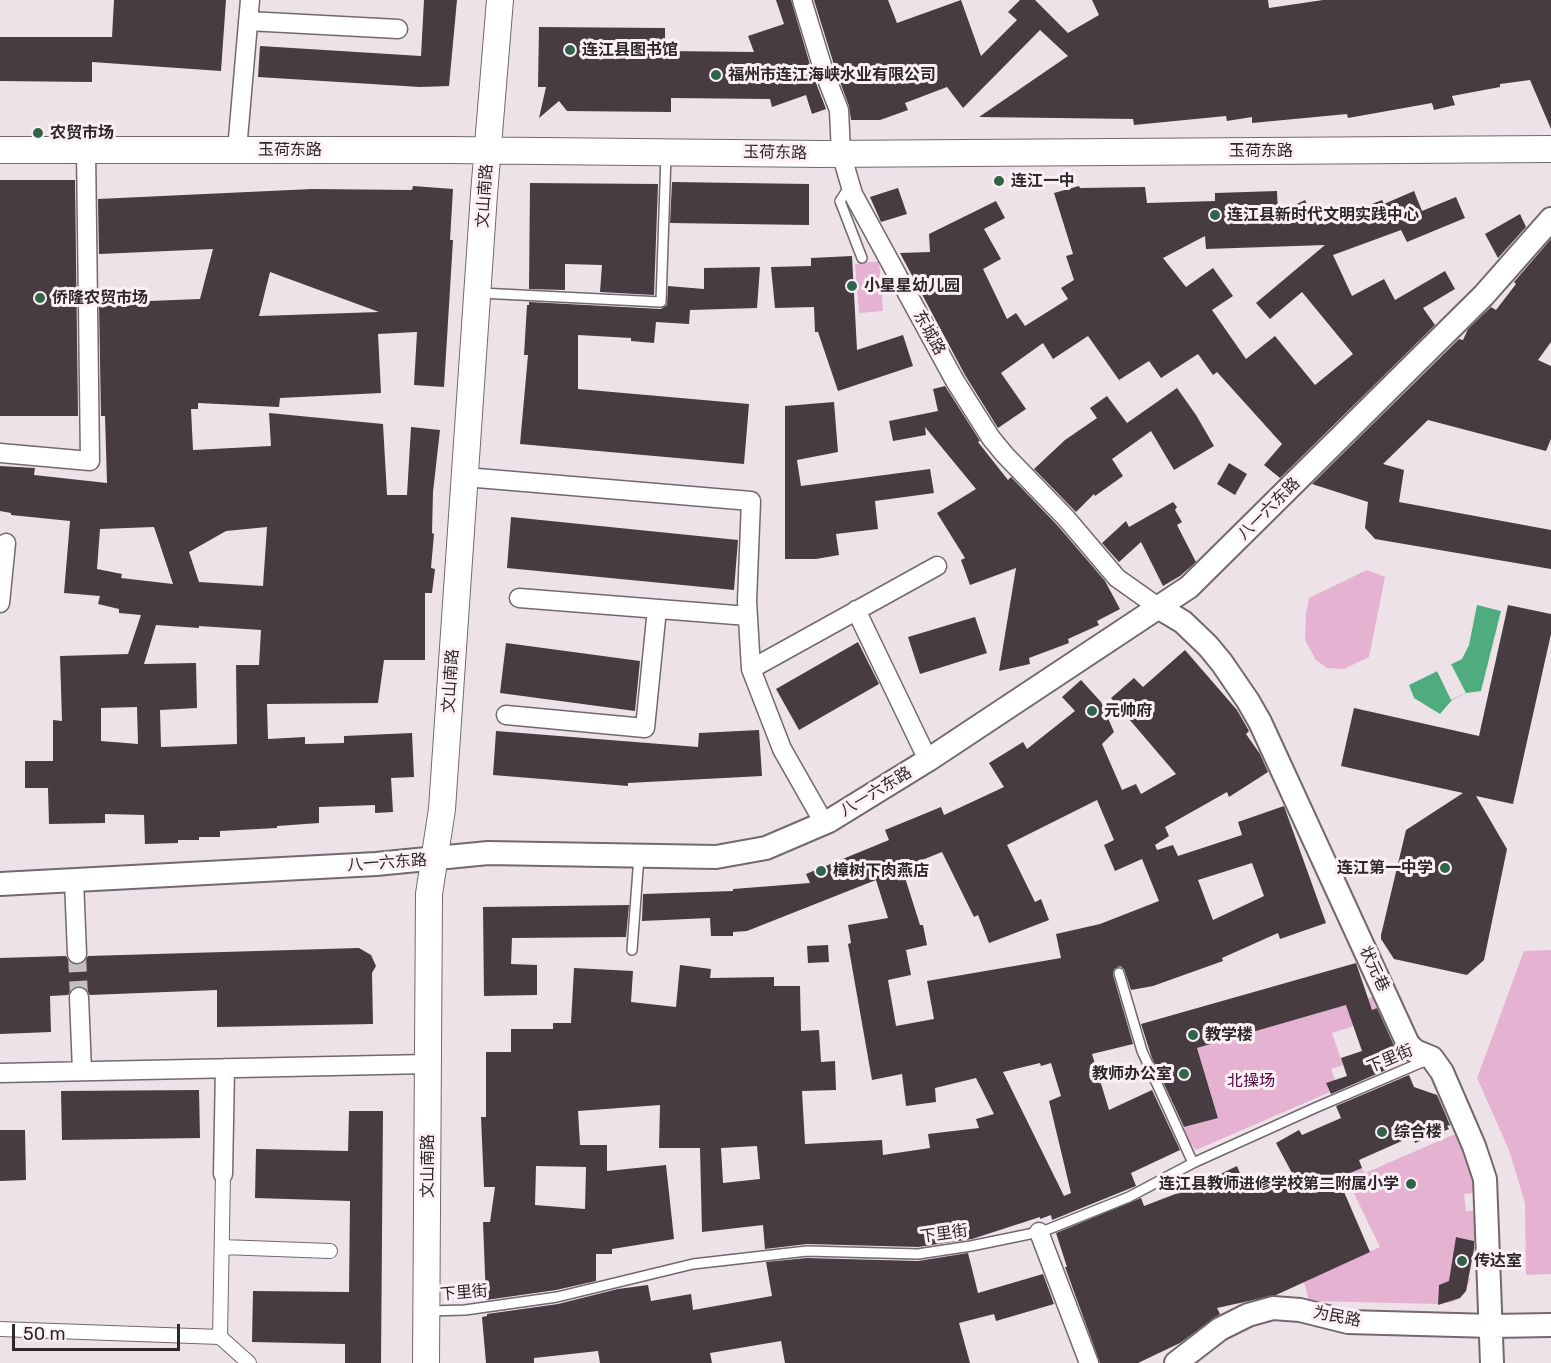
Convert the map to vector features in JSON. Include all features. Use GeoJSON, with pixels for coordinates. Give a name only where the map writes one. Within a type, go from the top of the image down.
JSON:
{"type":"FeatureCollection","features":[{"type":"Feature","properties":{"kind":"main road","name":"文山南路"},"geometry":{"type":"LineString","coordinates":[[428,1360],[426,1311],[429,894],[442,809],[500,0]]}},
{"type":"Feature","properties":{"kind":"main road","name":"玉荷东路"},"geometry":{"type":"LineString","coordinates":[[0,150],[842,153],[1551,149]]}},
{"type":"Feature","properties":{"kind":"street"},"geometry":{"type":"LineString","coordinates":[[237,150],[250,0]]}},
{"type":"Feature","properties":{"kind":"street","name":"东城路"},"geometry":{"type":"LineString","coordinates":[[802,0],[824,72],[839,110],[842,153],[850,186],[940,356],[991,438],[1005,455],[1066,518],[1112,572],[1127,586],[1158,607]]}},
{"type":"Feature","properties":{"kind":"street"},"geometry":{"type":"LineString","coordinates":[[248,21],[398,29]]}},
{"type":"Feature","properties":{"kind":"street"},"geometry":{"type":"LineString","coordinates":[[0,453],[90,461],[86,150]]}},
{"type":"Feature","properties":{"kind":"street","name":"八一六东路"},"geometry":{"type":"LineString","coordinates":[[0,884],[376,864],[488,853],[716,857],[766,848],[824,823],[928,760],[1189,587],[1484,295],[1551,219]]}},
{"type":"Feature","properties":{"kind":"street"},"geometry":{"type":"LineString","coordinates":[[465,477],[751,501],[748,616],[751,669],[782,749],[824,823]]}},
{"type":"Feature","properties":{"kind":"street"},"geometry":{"type":"LineString","coordinates":[[0,603],[6,543]]}},
{"type":"Feature","properties":{"kind":"street"},"geometry":{"type":"LineString","coordinates":[[751,669],[937,566]]}},
{"type":"Feature","properties":{"kind":"street"},"geometry":{"type":"LineString","coordinates":[[1189,587],[1194,632]]}},
{"type":"Feature","properties":{"kind":"street"},"geometry":{"type":"LineString","coordinates":[[519,598],[748,616]]}},
{"type":"Feature","properties":{"kind":"street","name":"状元巷"},"geometry":{"type":"LineString","coordinates":[[1158,607],[1183,622],[1222,663],[1260,722],[1382,1001],[1408,1044],[1415,1051],[1432,1058],[1443,1072],[1485,1179],[1482,1230],[1492,1326],[1492,1363]]}},
{"type":"Feature","properties":{"kind":"street"},"geometry":{"type":"LineString","coordinates":[[506,715],[645,728],[657,609]]}},
{"type":"Feature","properties":{"kind":"street"},"geometry":{"type":"LineString","coordinates":[[856,610],[928,760]]}},
{"type":"Feature","properties":{"kind":"street"},"geometry":{"type":"LineString","coordinates":[[74,880],[78,954]]}},
{"type":"Feature","properties":{"kind":"street"},"geometry":{"type":"LineString","coordinates":[[79,997],[82,1071]]}},
{"type":"Feature","properties":{"kind":"street"},"geometry":{"type":"LineString","coordinates":[[0,1073],[428,1064]]}},
{"type":"Feature","properties":{"kind":"street"},"geometry":{"type":"LineString","coordinates":[[220,1337],[225,1068]]}},
{"type":"Feature","properties":{"kind":"street"},"geometry":{"type":"LineString","coordinates":[[1039,1232],[1083,1362]]}},
{"type":"Feature","properties":{"kind":"street"},"geometry":{"type":"LineString","coordinates":[[222,1247],[330,1251]]}},
{"type":"Feature","properties":{"kind":"street","name":"为民路"},"geometry":{"type":"LineString","coordinates":[[1176,1363],[1220,1329],[1248,1315],[1273,1308],[1300,1310],[1348,1322],[1492,1326],[1551,1325]]}},
{"type":"Feature","properties":{"kind":"street"},"geometry":{"type":"LineString","coordinates":[[0,1329],[220,1337],[249,1363]]}},
{"type":"Feature","properties":{"kind":"lane"},"geometry":{"type":"LineString","coordinates":[[478,292],[661,302],[666,152]]}},
{"type":"Feature","properties":{"kind":"lane"},"geometry":{"type":"LineString","coordinates":[[850,186],[840,201],[862,258]]}},
{"type":"Feature","properties":{"kind":"lane"},"geometry":{"type":"LineString","coordinates":[[632,950],[640,854]]}},
{"type":"Feature","properties":{"kind":"lane"},"geometry":{"type":"LineString","coordinates":[[1119,973],[1142,1051],[1194,1163]]}},
{"type":"Feature","properties":{"kind":"lane","name":"下里街"},"geometry":{"type":"LineString","coordinates":[[426,1311],[465,1310],[557,1297],[693,1264],[807,1251],[918,1254],[1039,1232],[1129,1197],[1194,1163],[1432,1058]]}},
{"type":"Feature","properties":{"kind":"green space"},"geometry":{"type":"Polygon","coordinates":[[[879,261],[883,311],[859,313],[855,264],[879,261]]]}},
{"type":"Feature","properties":{"kind":"green space"},"geometry":{"type":"Polygon","coordinates":[[[1367,570],[1385,577],[1369,657],[1344,669],[1327,668],[1316,660],[1305,640],[1309,598],[1367,570]]]}},
{"type":"Feature","properties":{"kind":"green space"},"geometry":{"type":"Polygon","coordinates":[[[1551,950],[1551,1274],[1526,1275],[1525,1203],[1509,1150],[1477,1078],[1524,951],[1551,950]]]}},
{"type":"Feature","properties":{"kind":"green space","name":"北操场"},"geometry":{"type":"Polygon","coordinates":[[[1373,997],[1378,1008],[1351,1016],[1354,1026],[1332,1033],[1343,1065],[1331,1069],[1335,1080],[1326,1083],[1330,1092],[1196,1150],[1188,1141],[1182,1128],[1218,1117],[1197,1048],[1373,997]]]}},
{"type":"Feature","properties":{"kind":"green space","name":"连江县教师进修学校第二附属小学"},"geometry":{"type":"Polygon","coordinates":[[[1455,1134],[1465,1155],[1476,1193],[1464,1194],[1466,1211],[1477,1211],[1475,1241],[1457,1237],[1450,1275],[1470,1278],[1466,1291],[1460,1298],[1438,1304],[1309,1301],[1304,1282],[1380,1247],[1345,1175],[1362,1168],[1365,1173],[1455,1134]]]}},
{"type":"Feature","properties":{"kind":"shaded area"},"geometry":{"type":"Polygon","coordinates":[[[1477,605],[1501,611],[1481,691],[1466,693],[1452,700],[1440,714],[1414,698],[1409,685],[1462,659],[1469,645],[1477,605]]]}},
{"type":"Feature","properties":{"kind":"pier"},"geometry":{"type":"Polygon","coordinates":[[[1451,664],[1466,693],[1451,700],[1437,671],[1451,664]]]}},
{"type":"Feature","properties":{"kind":"building"},"geometry":{"type":"Polygon","coordinates":[[[114,0],[226,0],[221,71],[92,62],[92,82],[0,81],[0,37],[112,37],[114,0]]]}},
{"type":"Feature","properties":{"kind":"building"},"geometry":{"type":"Polygon","coordinates":[[[424,0],[457,0],[449,86],[420,87],[258,77],[260,46],[421,56],[424,0]]]}},
{"type":"Feature","properties":{"kind":"building"},"geometry":{"type":"Polygon","coordinates":[[[776,0],[791,0],[813,75],[826,109],[812,114],[806,95],[772,107],[770,99],[671,98],[671,112],[567,111],[559,101],[539,118],[546,87],[538,87],[539,27],[665,28],[665,51],[754,52],[748,36],[784,24],[776,0]]]}},
{"type":"Feature","properties":{"kind":"building"},"geometry":{"type":"Polygon","coordinates":[[[814,0],[888,0],[897,23],[961,0],[981,56],[1017,20],[1008,12],[1020,0],[1035,0],[1068,33],[1099,15],[1092,0],[1268,0],[1269,8],[1323,0],[1551,0],[1551,129],[1530,80],[1500,84],[1500,87],[1452,96],[1455,105],[1434,110],[1432,103],[1348,118],[1347,114],[1252,123],[1252,117],[1227,121],[1226,116],[1134,125],[1133,119],[979,117],[1068,56],[1040,30],[963,108],[947,87],[905,103],[908,110],[880,120],[851,120],[849,106],[814,0]]]}},
{"type":"Feature","properties":{"kind":"building","name":"侨隆农贸市场"},"geometry":{"type":"Polygon","coordinates":[[[0,180],[75,180],[78,416],[0,416],[0,180]]]}},
{"type":"Feature","properties":{"kind":"building"},"geometry":{"type":"Polygon","coordinates":[[[672,182],[809,184],[809,225],[670,223],[672,182]]]}},
{"type":"Feature","properties":{"kind":"building"},"geometry":{"type":"Polygon","coordinates":[[[530,183],[658,184],[654,295],[600,292],[602,265],[565,264],[565,290],[529,289],[530,183]]]}},
{"type":"Feature","properties":{"kind":"building"},"geometry":{"type":"Polygon","coordinates":[[[413,186],[453,189],[450,240],[453,240],[444,387],[414,385],[417,332],[378,334],[381,393],[280,398],[279,407],[198,403],[198,409],[191,409],[193,450],[271,446],[269,413],[383,424],[387,495],[407,495],[411,427],[440,430],[433,492],[432,533],[434,534],[431,568],[435,569],[432,593],[425,593],[425,660],[384,660],[378,703],[267,704],[268,739],[305,737],[305,744],[344,743],[344,736],[412,733],[414,777],[391,778],[393,812],[375,813],[375,805],[319,807],[319,823],[220,831],[220,837],[178,840],[178,843],[145,844],[144,815],[105,814],[105,823],[49,824],[48,788],[25,788],[25,761],[53,761],[53,720],[62,721],[60,656],[128,654],[141,615],[119,613],[119,609],[98,604],[100,596],[64,593],[70,521],[11,515],[11,513],[0,511],[0,466],[35,468],[34,475],[107,483],[105,416],[101,416],[99,303],[200,299],[213,249],[99,254],[98,199],[312,189],[412,190],[413,186]],[[270,272],[259,316],[379,312],[270,272]],[[154,527],[100,529],[97,569],[122,574],[121,578],[173,584],[154,527]],[[267,527],[226,531],[189,552],[199,582],[263,586],[267,527]],[[156,625],[144,664],[196,663],[197,708],[160,710],[161,747],[237,744],[236,665],[259,665],[261,630],[156,625]],[[137,707],[101,708],[101,741],[138,744],[137,707]]]}},
{"type":"Feature","properties":{"kind":"building"},"geometry":{"type":"Polygon","coordinates":[[[1079,186],[1080,188],[1145,187],[1147,203],[1215,201],[1215,193],[1277,191],[1278,213],[1305,200],[1317,225],[1363,210],[1362,208],[1382,200],[1384,204],[1414,191],[1422,211],[1456,197],[1465,218],[1407,242],[1401,230],[1333,255],[1352,296],[1384,279],[1395,300],[1445,271],[1455,289],[1423,308],[1435,325],[1280,478],[1264,465],[1282,444],[1217,372],[1213,375],[1198,354],[1161,378],[1149,361],[1119,380],[1088,336],[1053,359],[1043,343],[1001,373],[1026,409],[998,428],[965,375],[900,253],[930,252],[929,234],[996,201],[1005,218],[984,229],[1001,259],[983,269],[1007,319],[1016,313],[1025,326],[1068,299],[1061,288],[1074,280],[1066,256],[1073,254],[1054,193],[1079,186]],[[1205,236],[1163,258],[1186,287],[1213,268],[1233,296],[1212,310],[1246,359],[1275,336],[1315,385],[1353,354],[1302,292],[1270,319],[1256,303],[1325,245],[1206,249],[1205,236]]]}},
{"type":"Feature","properties":{"kind":"building"},"geometry":{"type":"Polygon","coordinates":[[[898,188],[907,214],[881,222],[870,197],[898,188]]]}},
{"type":"Feature","properties":{"kind":"building"},"geometry":{"type":"Polygon","coordinates":[[[1520,214],[1526,227],[1498,258],[1485,234],[1520,214]]]}},
{"type":"Feature","properties":{"kind":"building"},"geometry":{"type":"Polygon","coordinates":[[[1551,239],[1551,342],[1538,360],[1551,366],[1551,439],[1546,451],[1428,420],[1383,464],[1404,470],[1399,502],[1551,530],[1551,569],[1375,539],[1365,528],[1368,502],[1312,484],[1459,339],[1463,340],[1468,329],[1491,307],[1496,310],[1516,284],[1514,282],[1551,239]]]}},
{"type":"Feature","properties":{"kind":"building"},"geometry":{"type":"Polygon","coordinates":[[[852,256],[857,350],[903,335],[913,366],[838,391],[818,332],[815,332],[814,307],[775,308],[771,267],[811,266],[811,258],[852,256]]]}},
{"type":"Feature","properties":{"kind":"building"},"geometry":{"type":"Polygon","coordinates":[[[760,267],[757,308],[690,310],[689,324],[656,322],[654,343],[631,341],[631,338],[578,335],[578,389],[749,404],[744,464],[520,444],[528,355],[524,355],[529,302],[661,309],[667,305],[668,286],[704,289],[704,268],[760,267]]]}},
{"type":"Feature","properties":{"kind":"building"},"geometry":{"type":"Polygon","coordinates":[[[945,386],[980,441],[978,442],[1008,480],[1011,477],[1058,526],[1105,581],[1120,609],[1097,621],[1099,625],[1068,639],[1069,643],[1029,658],[1030,664],[999,671],[1016,568],[970,585],[961,560],[965,558],[937,513],[976,489],[925,427],[926,435],[893,441],[889,421],[938,411],[933,389],[945,386]]]}},
{"type":"Feature","properties":{"kind":"building"},"geometry":{"type":"Polygon","coordinates":[[[1177,388],[1214,446],[1174,470],[1151,431],[1112,459],[1123,476],[1095,496],[1094,494],[1076,512],[1034,469],[1065,440],[1097,418],[1090,408],[1107,396],[1127,423],[1177,388]]]}},
{"type":"Feature","properties":{"kind":"building"},"geometry":{"type":"Polygon","coordinates":[[[834,402],[838,452],[797,460],[801,486],[930,469],[934,493],[875,501],[878,529],[836,534],[839,555],[816,559],[785,559],[785,406],[834,402]]]}},
{"type":"Feature","properties":{"kind":"building"},"geometry":{"type":"Polygon","coordinates":[[[1229,463],[1247,474],[1235,495],[1217,484],[1229,463]]]}},
{"type":"Feature","properties":{"kind":"building"},"geometry":{"type":"Polygon","coordinates":[[[1173,502],[1182,522],[1177,525],[1196,562],[1180,576],[1163,586],[1141,542],[1119,562],[1102,543],[1126,521],[1129,527],[1173,502]]]}},
{"type":"Feature","properties":{"kind":"building"},"geometry":{"type":"Polygon","coordinates":[[[511,517],[738,540],[734,590],[507,568],[511,517]]]}},
{"type":"Feature","properties":{"kind":"building"},"geometry":{"type":"Polygon","coordinates":[[[1508,605],[1551,614],[1551,634],[1513,804],[1476,796],[1507,849],[1484,960],[1467,975],[1394,959],[1381,939],[1406,830],[1463,793],[1341,766],[1354,708],[1479,736],[1508,605]]]}},
{"type":"Feature","properties":{"kind":"building"},"geometry":{"type":"Polygon","coordinates":[[[975,617],[987,653],[920,674],[908,637],[975,617]]]}},
{"type":"Feature","properties":{"kind":"building"},"geometry":{"type":"Polygon","coordinates":[[[858,642],[879,684],[799,730],[776,689],[858,642]]]}},
{"type":"Feature","properties":{"kind":"building"},"geometry":{"type":"Polygon","coordinates":[[[506,643],[640,661],[635,711],[500,693],[506,643]]]}},
{"type":"Feature","properties":{"kind":"building"},"geometry":{"type":"Polygon","coordinates":[[[1185,650],[1237,710],[1249,731],[1246,734],[1260,754],[1268,772],[1229,797],[1227,792],[1165,827],[1169,836],[1155,845],[1157,850],[1173,845],[1178,856],[1242,835],[1238,822],[1284,806],[1326,923],[1280,939],[1278,933],[1222,958],[1223,961],[1153,986],[1131,990],[1124,969],[1120,966],[1114,969],[1113,975],[1133,1044],[1092,1054],[1109,1110],[1152,1090],[1180,1150],[1131,1173],[1136,1186],[1052,1220],[1051,1215],[1040,1219],[1040,1217],[972,1239],[918,1247],[807,1244],[765,1249],[763,1225],[702,1232],[700,1148],[659,1148],[660,1105],[578,1111],[580,1145],[607,1145],[607,1171],[666,1165],[674,1239],[612,1249],[612,1254],[596,1254],[596,1281],[556,1290],[486,1300],[483,1222],[490,1222],[495,1187],[484,1187],[481,1117],[486,1117],[486,1052],[511,1052],[511,1029],[553,1029],[553,1023],[571,1023],[574,968],[633,971],[631,1002],[676,1007],[680,965],[711,969],[710,978],[774,977],[774,986],[800,986],[801,1031],[819,1030],[821,1062],[835,1061],[836,1090],[802,1091],[805,1144],[882,1140],[883,1155],[930,1148],[928,1134],[979,1128],[976,1119],[994,1114],[976,1078],[935,1088],[936,1102],[906,1106],[902,1074],[872,1080],[848,944],[851,943],[848,925],[888,918],[876,880],[747,931],[733,932],[733,936],[711,936],[710,918],[642,921],[643,894],[733,891],[733,889],[810,883],[806,874],[889,840],[885,830],[941,807],[944,815],[1004,787],[989,763],[1023,742],[1027,749],[1075,711],[1062,697],[1081,680],[1101,702],[1114,732],[1102,744],[1122,790],[1136,784],[1141,794],[1176,774],[1111,698],[1134,678],[1143,687],[1185,650]],[[1097,800],[1007,845],[1035,902],[1041,899],[1049,920],[989,943],[978,915],[974,917],[942,852],[902,868],[920,925],[923,925],[927,945],[906,950],[911,975],[888,980],[896,1026],[934,1019],[927,981],[1061,958],[1056,934],[1100,924],[1159,901],[1142,859],[1115,871],[1104,845],[1114,840],[1097,800]],[[1252,863],[1198,880],[1213,920],[1264,896],[1252,863]],[[1040,1063],[1003,1072],[1064,1196],[1071,1193],[1049,1101],[1061,1096],[1051,1063],[1041,1066],[1040,1063]],[[757,1146],[721,1148],[723,1183],[760,1179],[757,1146]],[[536,1166],[535,1205],[585,1209],[586,1167],[536,1166]]]}},
{"type":"Feature","properties":{"kind":"building"},"geometry":{"type":"Polygon","coordinates":[[[759,730],[762,776],[628,783],[628,786],[493,775],[496,731],[698,747],[699,733],[759,730]]]}},
{"type":"Feature","properties":{"kind":"building"},"geometry":{"type":"Polygon","coordinates":[[[629,905],[626,937],[512,938],[511,964],[537,965],[537,995],[484,996],[483,907],[629,905]]]}},
{"type":"Feature","properties":{"kind":"building"},"geometry":{"type":"Polygon","coordinates":[[[828,945],[829,962],[808,963],[807,946],[828,945]]]}},
{"type":"Feature","properties":{"kind":"building"},"geometry":{"type":"Polygon","coordinates":[[[359,948],[371,955],[376,966],[372,973],[373,1024],[217,1027],[217,990],[90,995],[85,987],[79,986],[73,988],[68,995],[50,996],[51,1032],[0,1034],[0,958],[66,956],[71,964],[77,965],[83,963],[88,956],[359,948]]]}},
{"type":"Feature","properties":{"kind":"building","name":"教学楼"},"geometry":{"type":"Polygon","coordinates":[[[1356,963],[1372,1010],[1377,1008],[1404,1062],[1331,1094],[1326,1083],[1347,1076],[1341,1058],[1362,1051],[1346,1005],[1197,1048],[1218,1118],[1184,1127],[1152,1058],[1141,1024],[1356,963]]]}},
{"type":"Feature","properties":{"kind":"building"},"geometry":{"type":"Polygon","coordinates":[[[1409,1075],[1414,1087],[1437,1095],[1450,1125],[1447,1126],[1449,1129],[1415,1143],[1413,1136],[1359,1160],[1362,1168],[1338,1178],[1370,1252],[1276,1295],[1217,1308],[1220,1314],[1180,1343],[1138,1363],[1100,1363],[1065,1267],[1067,1267],[1056,1233],[1141,1198],[1144,1206],[1191,1188],[1237,1166],[1248,1193],[1292,1173],[1276,1143],[1299,1130],[1302,1135],[1341,1118],[1336,1106],[1409,1075]]]}},
{"type":"Feature","properties":{"kind":"building"},"geometry":{"type":"Polygon","coordinates":[[[199,1090],[200,1138],[62,1140],[61,1091],[199,1090]]]}},
{"type":"Feature","properties":{"kind":"building"},"geometry":{"type":"Polygon","coordinates":[[[349,1111],[383,1111],[381,1363],[345,1363],[345,1344],[252,1342],[253,1291],[349,1292],[350,1201],[255,1198],[256,1149],[348,1151],[349,1111]]]}},
{"type":"Feature","properties":{"kind":"building"},"geometry":{"type":"Polygon","coordinates":[[[0,1130],[25,1130],[26,1180],[0,1181],[0,1130]]]}},
{"type":"Feature","properties":{"kind":"building"},"geometry":{"type":"Polygon","coordinates":[[[1456,1237],[1474,1241],[1466,1291],[1460,1298],[1438,1305],[1439,1285],[1449,1281],[1456,1237]]]}},
{"type":"Feature","properties":{"kind":"building"},"geometry":{"type":"Polygon","coordinates":[[[968,1253],[978,1293],[1043,1274],[1054,1304],[996,1321],[994,1314],[959,1323],[970,1363],[785,1363],[781,1341],[710,1353],[712,1363],[600,1363],[598,1351],[534,1358],[534,1363],[486,1363],[482,1317],[487,1314],[558,1304],[618,1289],[648,1285],[651,1301],[691,1294],[693,1310],[772,1296],[766,1262],[807,1258],[918,1261],[968,1253]]]}},
{"type":"Feature","properties":{"kind":"tunnel"},"geometry":{"type":"LineString","coordinates":[[77,954],[79,997]]}},
{"type":"Feature","properties":{"kind":"place","name":"连江县图书馆"},"geometry":{"type":"Point","coordinates":[570,50]}},
{"type":"Feature","properties":{"kind":"place","name":"福州市连江海峡水业有限公司"},"geometry":{"type":"Point","coordinates":[716,75]}},
{"type":"Feature","properties":{"kind":"place","name":"农贸市场"},"geometry":{"type":"Point","coordinates":[38,133]}},
{"type":"Feature","properties":{"kind":"place","name":"连江一中"},"geometry":{"type":"Point","coordinates":[999,181]}},
{"type":"Feature","properties":{"kind":"place","name":"连江县新时代文明实践中心"},"geometry":{"type":"Point","coordinates":[1215,215]}},
{"type":"Feature","properties":{"kind":"place","name":"小星星幼儿园"},"geometry":{"type":"Point","coordinates":[852,286]}},
{"type":"Feature","properties":{"kind":"place","name":"侨隆农贸市场"},"geometry":{"type":"Point","coordinates":[40,298]}},
{"type":"Feature","properties":{"kind":"place","name":"元帅府"},"geometry":{"type":"Point","coordinates":[1092,711]}},
{"type":"Feature","properties":{"kind":"place","name":"连江第一中学"},"geometry":{"type":"Point","coordinates":[1445,868]}},
{"type":"Feature","properties":{"kind":"place","name":"樟树下肉燕店"},"geometry":{"type":"Point","coordinates":[821,871]}},
{"type":"Feature","properties":{"kind":"place","name":"教学楼"},"geometry":{"type":"Point","coordinates":[1193,1035]}},
{"type":"Feature","properties":{"kind":"place","name":"教师办公室"},"geometry":{"type":"Point","coordinates":[1184,1074]}},
{"type":"Feature","properties":{"kind":"place","name":"综合楼"},"geometry":{"type":"Point","coordinates":[1382,1132]}},
{"type":"Feature","properties":{"kind":"place","name":"连江县教师进修学校第二附属小学"},"geometry":{"type":"Point","coordinates":[1411,1184]}},
{"type":"Feature","properties":{"kind":"place","name":"传达室"},"geometry":{"type":"Point","coordinates":[1462,1261]}}]}
